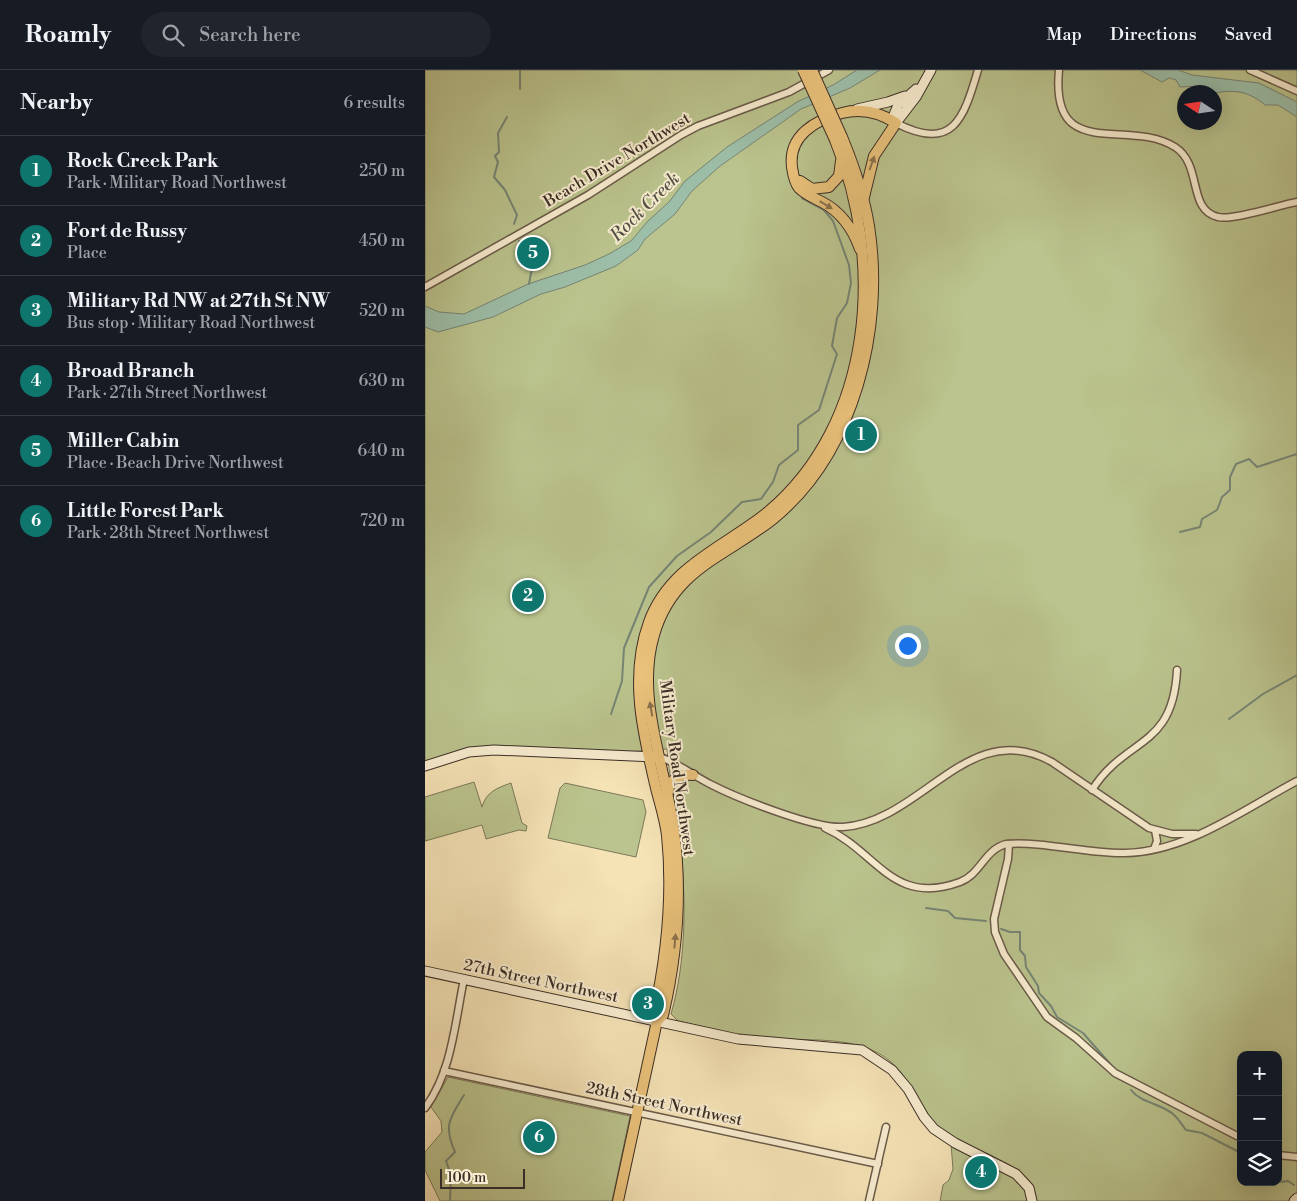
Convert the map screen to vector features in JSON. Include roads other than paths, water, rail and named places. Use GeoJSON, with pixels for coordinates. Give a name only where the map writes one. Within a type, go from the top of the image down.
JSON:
{"type":"FeatureCollection","features":[{"type":"Feature","properties":{"kind":"main road","name":"Military Road Northwest"},"geometry":{"type":"LineString","coordinates":[[657,1021],[654,1014],[665,952],[669,867],[650,704],[648,669],[653,635],[664,610],[677,590],[695,570],[775,517],[804,487],[831,448],[852,398],[865,351],[871,316],[872,265],[865,209],[854,167],[803,70]]}},
{"type":"Feature","properties":{"kind":"main road","name":"Military Road Northwest"},"geometry":{"type":"LineString","coordinates":[[618,1201],[657,1021],[663,1015],[676,931],[676,847],[668,792],[639,704],[639,663],[649,621],[661,598],[687,567],[755,522],[779,502],[800,478],[824,444],[844,398],[858,345],[864,301],[864,259],[856,205],[841,154],[839,139],[812,70]]}},
{"type":"Feature","properties":{"kind":"main road"},"geometry":{"type":"LineString","coordinates":[[864,259],[847,224],[832,208],[801,190],[793,173],[793,147],[805,131],[838,114],[855,109],[878,114],[897,123],[880,145],[873,159],[864,196],[865,209]]}},
{"type":"Feature","properties":{"kind":"main road"},"geometry":{"type":"LineString","coordinates":[[793,173],[807,187],[817,190],[826,188],[835,182],[839,176],[841,154]]}},
{"type":"Feature","properties":{"kind":"main road"},"geometry":{"type":"LineString","coordinates":[[668,792],[670,784],[678,776],[693,775]]}},
{"type":"Feature","properties":{"kind":"street","name":"Beach Drive Northwest"},"geometry":{"type":"LineString","coordinates":[[425,287],[588,195],[681,135],[698,126],[789,92],[829,70]]}},
{"type":"Feature","properties":{"kind":"street"},"geometry":{"type":"LineString","coordinates":[[897,123],[931,70]]}},
{"type":"Feature","properties":{"kind":"street"},"geometry":{"type":"LineString","coordinates":[[925,81],[896,109],[893,117],[897,123],[911,131],[937,134],[952,127],[965,111],[979,70]]}},
{"type":"Feature","properties":{"kind":"street"},"geometry":{"type":"LineString","coordinates":[[1059,70],[1059,100],[1071,121],[1086,132],[1150,137],[1177,148],[1190,163],[1197,192],[1204,209],[1209,213],[1223,218],[1297,202]]}},
{"type":"Feature","properties":{"kind":"street"},"geometry":{"type":"LineString","coordinates":[[1251,70],[1297,91]]}},
{"type":"Feature","properties":{"kind":"street"},"geometry":{"type":"LineString","coordinates":[[855,109],[891,102],[917,89]]}},
{"type":"Feature","properties":{"kind":"street"},"geometry":{"type":"LineString","coordinates":[[1092,790],[1113,763],[1147,741],[1163,722],[1173,700],[1177,670]]}},
{"type":"Feature","properties":{"kind":"street"},"geometry":{"type":"LineString","coordinates":[[425,766],[461,754],[487,750],[655,757],[733,794],[818,824],[852,842],[894,880],[923,888],[953,884],[965,879],[977,870],[992,851],[1009,844],[1120,853],[1154,849],[1196,834],[1297,781]]}},
{"type":"Feature","properties":{"kind":"street"},"geometry":{"type":"LineString","coordinates":[[818,824],[839,827],[854,826],[875,820],[905,805],[971,758],[998,751],[1021,751],[1043,758],[1155,830],[1175,835],[1196,834]]}},
{"type":"Feature","properties":{"kind":"street"},"geometry":{"type":"LineString","coordinates":[[852,842],[851,833],[854,826]]}},
{"type":"Feature","properties":{"kind":"street"},"geometry":{"type":"LineString","coordinates":[[1154,849],[1157,840],[1155,830]]}},
{"type":"Feature","properties":{"kind":"street"},"geometry":{"type":"LineString","coordinates":[[1009,844],[1008,859],[994,919],[995,932],[1004,954],[1047,1017],[1079,1040],[1115,1073],[1237,1136]]}},
{"type":"Feature","properties":{"kind":"street","name":"27th Street Northwest"},"geometry":{"type":"LineString","coordinates":[[425,971],[750,1041],[853,1048],[865,1051],[892,1070],[908,1089],[924,1117],[934,1129],[955,1143],[1016,1174],[1029,1188],[1032,1201]]}},
{"type":"Feature","properties":{"kind":"street"},"geometry":{"type":"LineString","coordinates":[[425,1108],[434,1095],[444,1071],[464,980]]}},
{"type":"Feature","properties":{"kind":"street","name":"28th Street Northwest"},"geometry":{"type":"LineString","coordinates":[[444,1071],[878,1164]]}},
{"type":"Feature","properties":{"kind":"street"},"geometry":{"type":"LineString","coordinates":[[869,1201],[885,1127]]}},
{"type":"Feature","properties":{"kind":"street"},"geometry":{"type":"LineString","coordinates":[[1282,1155],[1297,1157]]}},
{"type":"Feature","properties":{"kind":"street"},"geometry":{"type":"LineString","coordinates":[[1294,1201],[1297,1198]]}},
{"type":"Feature","properties":{"kind":"waterway"},"geometry":{"type":"LineString","coordinates":[[520,70],[520,89]]}},
{"type":"Feature","properties":{"kind":"waterway"},"geometry":{"type":"LineString","coordinates":[[507,117],[498,133],[499,152],[495,156],[498,162],[494,177],[505,190],[517,215],[514,224]]}},
{"type":"Feature","properties":{"kind":"waterway"},"geometry":{"type":"LineString","coordinates":[[611,714],[622,681],[624,648],[649,587],[677,556],[711,532],[742,502],[761,499],[773,482],[779,465],[798,450],[798,425],[819,410],[837,354],[832,346],[837,318],[847,303],[851,283],[849,265],[833,221],[824,210],[802,198]]}},
{"type":"Feature","properties":{"kind":"waterway"},"geometry":{"type":"LineString","coordinates":[[519,241],[522,255],[532,268],[529,284]]}},
{"type":"Feature","properties":{"kind":"waterway"},"geometry":{"type":"LineString","coordinates":[[1180,532],[1200,527],[1202,519],[1217,510],[1222,497],[1230,490],[1230,477],[1236,464],[1249,459],[1257,467],[1297,454]]}},
{"type":"Feature","properties":{"kind":"waterway"},"geometry":{"type":"LineString","coordinates":[[1229,719],[1263,694],[1297,675]]}},
{"type":"Feature","properties":{"kind":"waterway"},"geometry":{"type":"LineString","coordinates":[[926,908],[948,911],[955,918],[986,921]]}},
{"type":"Feature","properties":{"kind":"waterway"},"geometry":{"type":"LineString","coordinates":[[1001,929],[1010,932],[1020,932],[1020,950],[1025,956],[1026,967],[1038,986],[1039,993],[1051,1006],[1057,1017],[1083,1033],[1112,1066]]}},
{"type":"Feature","properties":{"kind":"waterway"},"geometry":{"type":"LineString","coordinates":[[1131,1090],[1140,1098],[1168,1110],[1186,1130],[1202,1133],[1237,1151]]}},
{"type":"Feature","properties":{"kind":"waterway"},"geometry":{"type":"LineString","coordinates":[[450,1201],[451,1175],[446,1161],[455,1152],[451,1143],[449,1128],[452,1116],[464,1095]]}},
{"type":"Feature","properties":{"kind":"waterway"},"geometry":{"type":"LineString","coordinates":[[1282,1182],[1288,1181],[1294,1185]]}},
{"type":"Feature","properties":{"kind":"place","name":"Miller Cabin"},"geometry":{"type":"Point","coordinates":[533,253]}},
{"type":"Feature","properties":{"kind":"place","name":"Rock Creek Park"},"geometry":{"type":"Point","coordinates":[861,435]}},
{"type":"Feature","properties":{"kind":"place","name":"Fort de Russy"},"geometry":{"type":"Point","coordinates":[528,596]}},
{"type":"Feature","properties":{"kind":"place","name":"Military Rd NW at 27th St NW"},"geometry":{"type":"Point","coordinates":[648,1004]}},
{"type":"Feature","properties":{"kind":"place","name":"Little Forest Park"},"geometry":{"type":"Point","coordinates":[539,1137]}},
{"type":"Feature","properties":{"kind":"place","name":"Broad Branch"},"geometry":{"type":"Point","coordinates":[981,1172]}},
{"type":"Feature","properties":{"kind":"water label","name":"Rock Creek"},"geometry":{"type":"Point","coordinates":[645,207]}}]}
